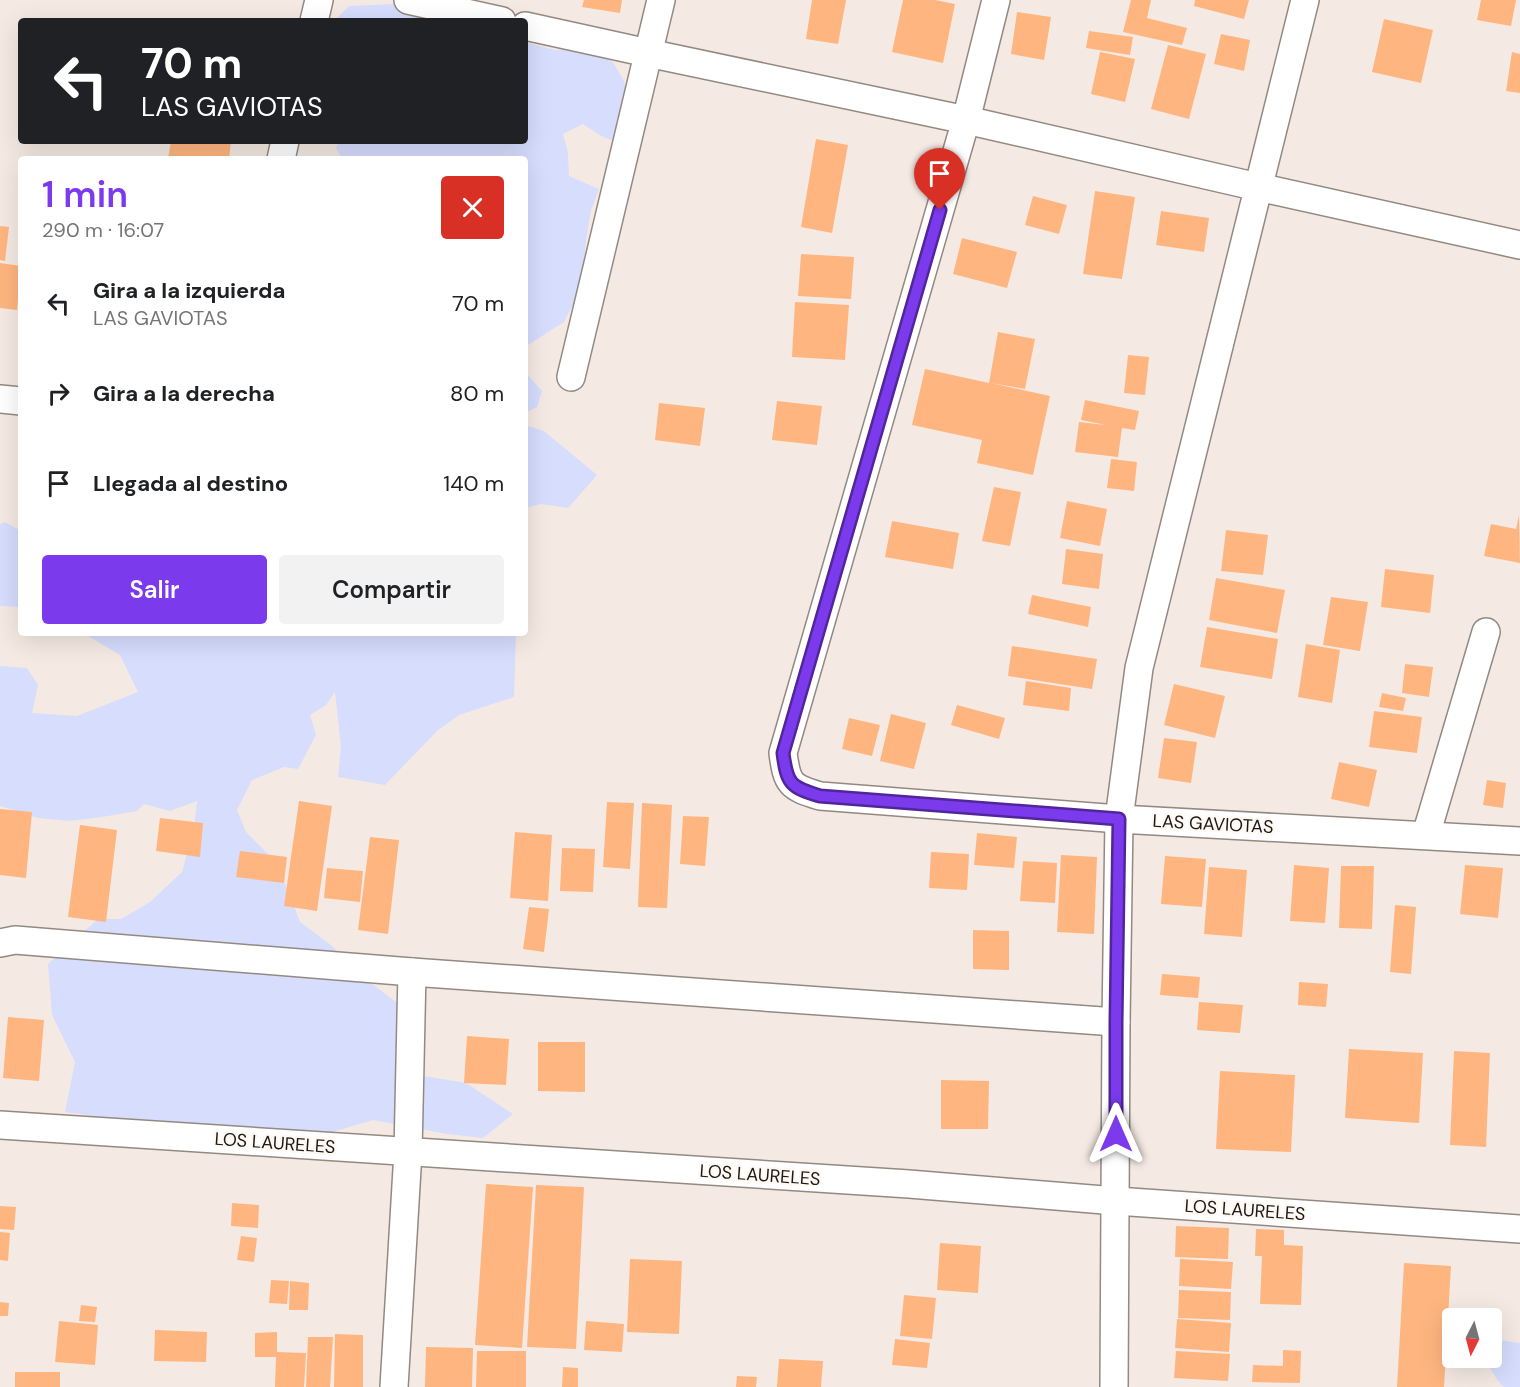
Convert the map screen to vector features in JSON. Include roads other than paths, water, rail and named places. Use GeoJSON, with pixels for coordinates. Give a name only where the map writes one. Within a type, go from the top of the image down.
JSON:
{"type":"FeatureCollection","features":[{"type":"Feature","properties":{"kind":"street"},"geometry":{"type":"LineString","coordinates":[[315,18],[319,0]]}},
{"type":"Feature","properties":{"kind":"street"},"geometry":{"type":"LineString","coordinates":[[408,0],[489,18]]}},
{"type":"Feature","properties":{"kind":"street"},"geometry":{"type":"LineString","coordinates":[[571,377],[661,0]]}},
{"type":"Feature","properties":{"kind":"street"},"geometry":{"type":"LineString","coordinates":[[966,120],[996,0]]}},
{"type":"Feature","properties":{"kind":"street"},"geometry":{"type":"LineString","coordinates":[[1114,1387],[1119,819],[1138,668],[1305,0]]}},
{"type":"Feature","properties":{"kind":"street"},"geometry":{"type":"LineString","coordinates":[[528,27],[966,120],[1520,245]]}},
{"type":"Feature","properties":{"kind":"street","name":"LAS GAVIOTAS"},"geometry":{"type":"LineString","coordinates":[[966,120],[783,753],[786,776],[799,790],[820,796],[1119,819],[1520,841]]}},
{"type":"Feature","properties":{"kind":"street"},"geometry":{"type":"LineString","coordinates":[[0,399],[18,401]]}},
{"type":"Feature","properties":{"kind":"street"},"geometry":{"type":"LineString","coordinates":[[1426,835],[1486,632]]}},
{"type":"Feature","properties":{"kind":"street"},"geometry":{"type":"LineString","coordinates":[[0,943],[15,940],[412,972],[1116,1022]]}},
{"type":"Feature","properties":{"kind":"street"},"geometry":{"type":"LineString","coordinates":[[394,1387],[408,1152],[412,972]]}},
{"type":"Feature","properties":{"kind":"street","name":"LOS LAURELES"},"geometry":{"type":"LineString","coordinates":[[0,1125],[897,1183],[1116,1201],[1520,1229]]}}]}
